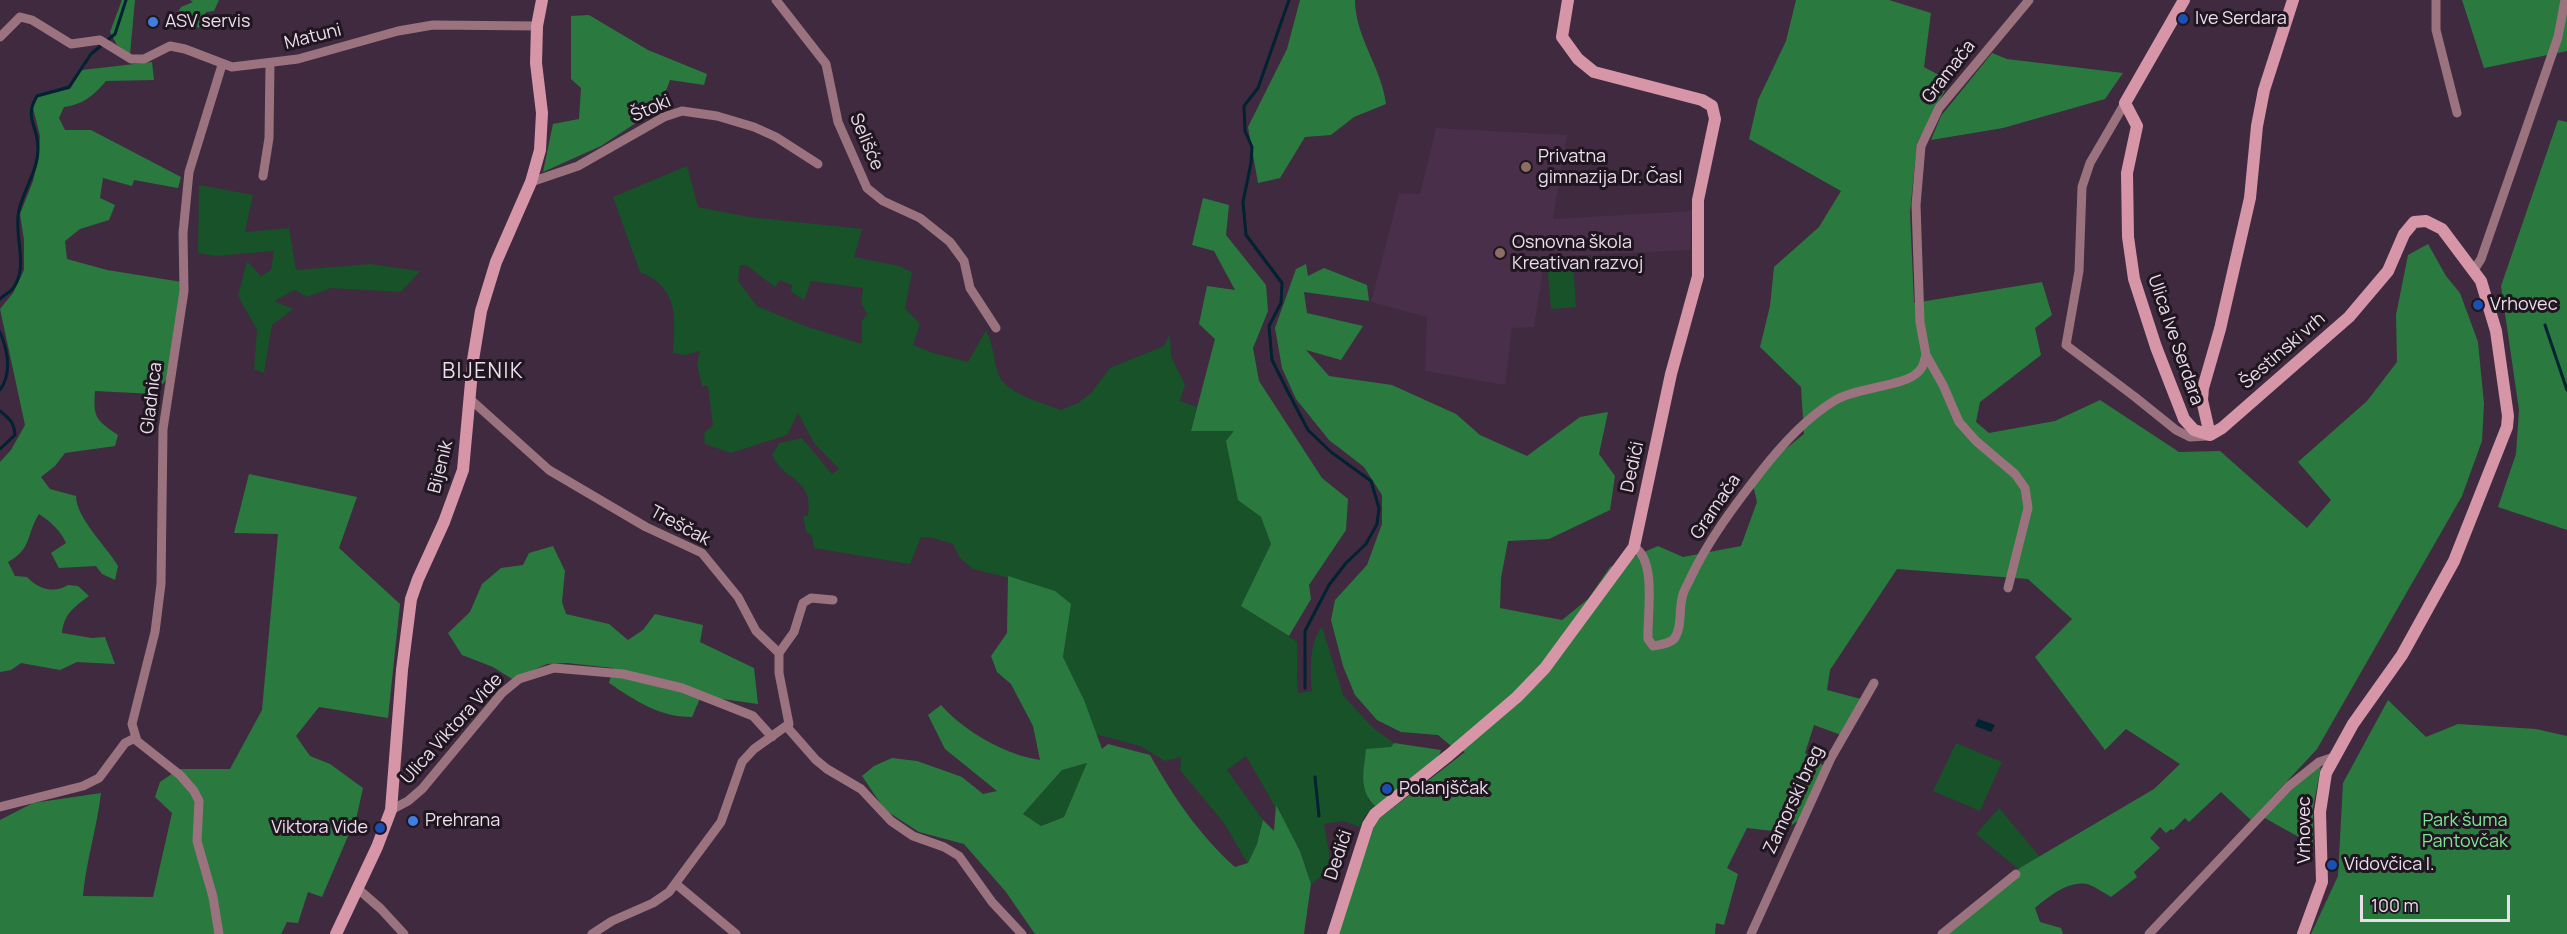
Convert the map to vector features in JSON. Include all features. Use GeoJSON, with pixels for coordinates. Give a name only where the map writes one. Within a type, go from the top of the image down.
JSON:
{"type":"FeatureCollection","features":[{"type":"Feature","properties":{"kind":"street","name":"Bijenik"},"geometry":{"type":"LineString","coordinates":[[336,934],[392,810],[402,670],[411,599],[444,522],[463,470],[475,343],[488,284],[510,225],[531,182],[540,150],[543,129],[536,63],[537,26],[542,0]]}},
{"type":"Feature","properties":{"kind":"street","name":"Selišće"},"geometry":{"type":"LineString","coordinates":[[776,0],[826,64],[838,122],[867,188],[883,201],[920,218],[950,242],[964,261],[970,288],[996,328]]}},
{"type":"Feature","properties":{"kind":"street","name":"Dedići"},"geometry":{"type":"LineString","coordinates":[[1333,934],[1368,825],[1375,814],[1449,755],[1516,697],[1545,668],[1634,547],[1671,374],[1698,276],[1698,200],[1715,119],[1712,106],[1702,100],[1594,72],[1586,67],[1562,37],[1568,0]]}},
{"type":"Feature","properties":{"kind":"street","name":"Gramača"},"geometry":{"type":"LineString","coordinates":[[2008,588],[2028,508],[2025,488],[2015,474],[1976,441],[1959,422],[1926,354],[1920,321],[1916,206],[1921,146],[1939,108],[2029,0]]}},
{"type":"Feature","properties":{"kind":"street","name":"Ulica Ive Serdara"},"geometry":{"type":"LineString","coordinates":[[2184,0],[2090,163],[2082,187],[2079,271],[2066,345],[2176,430],[2190,437],[2210,435]]}},
{"type":"Feature","properties":{"kind":"street"},"geometry":{"type":"LineString","coordinates":[[2210,435],[2202,400],[2203,388],[2220,329],[2250,198],[2258,114],[2293,0]]}},
{"type":"Feature","properties":{"kind":"street"},"geometry":{"type":"LineString","coordinates":[[2436,0],[2436,30],[2457,113]]}},
{"type":"Feature","properties":{"kind":"street"},"geometry":{"type":"LineString","coordinates":[[2474,270],[2481,259],[2558,37],[2565,0]]}},
{"type":"Feature","properties":{"kind":"street","name":"Matuni"},"geometry":{"type":"LineString","coordinates":[[0,37],[20,16],[41,25],[71,44],[104,42],[122,55],[135,60],[144,60],[170,46],[185,49],[232,67],[298,59],[433,25],[537,26]]}},
{"type":"Feature","properties":{"kind":"street"},"geometry":{"type":"LineString","coordinates":[[263,177],[269,138],[270,64]]}},
{"type":"Feature","properties":{"kind":"street","name":"Gladnica"},"geometry":{"type":"LineString","coordinates":[[135,738],[132,731],[132,716],[155,632],[161,584],[163,429],[184,291],[183,233],[189,172],[222,65]]}},
{"type":"Feature","properties":{"kind":"street","name":"Ulica Ive Serdara"},"geometry":{"type":"LineString","coordinates":[[2125,103],[2138,126],[2127,173],[2128,237],[2134,279],[2156,347],[2184,419],[2194,430],[2210,435]]}},
{"type":"Feature","properties":{"kind":"street","name":"Štoki"},"geometry":{"type":"LineString","coordinates":[[531,182],[578,166],[664,117],[682,111],[717,116],[754,127],[776,137],[818,164]]}},
{"type":"Feature","properties":{"kind":"street","name":"Šestinski vrh"},"geometry":{"type":"LineString","coordinates":[[2210,435],[2349,317],[2388,270],[2404,234],[2414,222],[2426,221],[2442,229],[2474,270]]}},
{"type":"Feature","properties":{"kind":"street","name":"Vrhovec"},"geometry":{"type":"LineString","coordinates":[[2303,934],[2322,882],[2320,812],[2326,773],[2353,724],[2402,655],[2454,561],[2504,439],[2508,416],[2496,331],[2485,291],[2474,270]]}},
{"type":"Feature","properties":{"kind":"street","name":"Gramača"},"geometry":{"type":"LineString","coordinates":[[1634,547],[1641,551],[1649,582],[1648,639],[1653,646],[1663,645],[1673,639],[1680,622],[1682,598],[1691,576],[1712,540],[1759,474],[1813,416],[1835,400],[1854,391],[1918,374],[1923,367],[1926,354]]}},
{"type":"Feature","properties":{"kind":"street","name":"Treščak"},"geometry":{"type":"LineString","coordinates":[[470,399],[549,471],[644,526],[708,558],[738,597],[756,631],[779,653]]}},
{"type":"Feature","properties":{"kind":"street"},"geometry":{"type":"LineString","coordinates":[[592,934],[612,921],[661,898],[676,884],[721,822],[742,762],[754,749],[787,727],[790,720],[780,682],[779,653],[794,632],[803,603],[811,598],[833,600]]}},
{"type":"Feature","properties":{"kind":"street","name":"Ulica Viktora Vide"},"geometry":{"type":"LineString","coordinates":[[392,810],[408,801],[422,789],[502,693],[519,679],[554,668],[623,674],[682,688],[753,716],[772,737]]}},
{"type":"Feature","properties":{"kind":"street","name":"Zamorski breg"},"geometry":{"type":"LineString","coordinates":[[1751,934],[1831,758],[1874,684]]}},
{"type":"Feature","properties":{"kind":"street"},"geometry":{"type":"LineString","coordinates":[[787,727],[816,760],[861,789],[891,821],[914,836],[944,847],[959,856],[992,902],[1022,934]]}},
{"type":"Feature","properties":{"kind":"street"},"geometry":{"type":"LineString","coordinates":[[0,807],[95,781],[125,743],[135,738],[149,752],[180,775],[194,791],[198,801],[197,841],[213,897],[219,934]]}},
{"type":"Feature","properties":{"kind":"street"},"geometry":{"type":"LineString","coordinates":[[2149,934],[2289,786],[2319,762],[2334,757]]}},
{"type":"Feature","properties":{"kind":"street"},"geometry":{"type":"LineString","coordinates":[[1942,934],[2016,874]]}},
{"type":"Feature","properties":{"kind":"street"},"geometry":{"type":"LineString","coordinates":[[676,884],[736,934]]}},
{"type":"Feature","properties":{"kind":"street"},"geometry":{"type":"LineString","coordinates":[[357,888],[404,934]]}},
{"type":"Feature","properties":{"kind":"shaded area","name":"Osnovna škola Kreativan razvoj"},"geometry":{"type":"Polygon","coordinates":[[[1436,128],[1567,135],[1553,219],[1692,211],[1690,250],[1545,257],[1534,327],[1512,328],[1505,385],[1425,371],[1427,317],[1371,302],[1399,193],[1420,194],[1436,128]]]}},
{"type":"Feature","properties":{"kind":"green space"},"geometry":{"type":"Polygon","coordinates":[[[122,0],[135,0],[130,54],[117,45],[110,32],[122,0]]]}},
{"type":"Feature","properties":{"kind":"green space"},"geometry":{"type":"Polygon","coordinates":[[[190,0],[219,0],[214,11],[206,12],[199,28],[175,17],[181,7],[193,2],[190,0]]]}},
{"type":"Feature","properties":{"kind":"green space"},"geometry":{"type":"Polygon","coordinates":[[[1300,0],[1355,0],[1359,27],[1384,91],[1386,104],[1354,117],[1331,135],[1305,137],[1280,178],[1258,183],[1248,127],[1287,49],[1300,0]]]}},
{"type":"Feature","properties":{"kind":"green space"},"geometry":{"type":"Polygon","coordinates":[[[1796,0],[1889,0],[1931,13],[1924,67],[1950,81],[1917,143],[1910,212],[1914,303],[2042,282],[2052,315],[2035,328],[2041,355],[1980,402],[1976,422],[1989,433],[2055,421],[2100,400],[2179,452],[2220,451],[2307,528],[2331,500],[2298,462],[2367,401],[2397,362],[2396,315],[2408,255],[2428,244],[2446,276],[2460,293],[2478,342],[2484,404],[2482,441],[2462,496],[2317,749],[2251,820],[2221,792],[2189,822],[2185,818],[2173,830],[2166,833],[2160,827],[2150,838],[2160,848],[2134,872],[2137,877],[2111,897],[2093,886],[2075,884],[2046,899],[2035,908],[2040,922],[2061,928],[2063,934],[1947,934],[2020,872],[2018,869],[2154,789],[2180,764],[2126,729],[2105,750],[2035,657],[2072,619],[2028,579],[1897,569],[1830,670],[1827,690],[1861,699],[1841,735],[1814,725],[1805,753],[1824,766],[1799,820],[1782,832],[1747,828],[1727,868],[1738,874],[1724,925],[1716,923],[1715,934],[1337,934],[1376,821],[1465,752],[1450,745],[1438,735],[1401,732],[1377,720],[1355,695],[1343,666],[1331,620],[1335,600],[1367,565],[1382,524],[1382,495],[1364,467],[1329,440],[1296,399],[1282,368],[1275,328],[1296,269],[1306,264],[1308,276],[1324,268],[1367,285],[1369,301],[1304,292],[1307,313],[1363,326],[1341,360],[1306,350],[1329,376],[1392,385],[1456,414],[1480,435],[1527,456],[1580,417],[1608,412],[1599,454],[1615,476],[1610,510],[1549,539],[1508,541],[1501,578],[1500,608],[1562,620],[1588,599],[1610,567],[1658,546],[1683,557],[1741,546],[1757,502],[1751,477],[1804,434],[1801,387],[1760,347],[1770,306],[1774,267],[1819,227],[1841,191],[1749,139],[1758,100],[1786,41],[1796,0]]]}},
{"type":"Feature","properties":{"kind":"green space"},"geometry":{"type":"Polygon","coordinates":[[[2462,0],[2567,0],[2567,51],[2484,68],[2462,0]]]}},
{"type":"Feature","properties":{"kind":"green space"},"geometry":{"type":"Polygon","coordinates":[[[589,15],[648,50],[707,74],[704,85],[670,80],[660,107],[601,146],[543,172],[553,124],[579,119],[581,88],[571,79],[571,16],[589,15]]]}},
{"type":"Feature","properties":{"kind":"green space"},"geometry":{"type":"Polygon","coordinates":[[[1992,53],[2007,59],[2123,73],[2105,99],[2003,128],[1931,140],[1941,116],[1992,53]]]}},
{"type":"Feature","properties":{"kind":"green space"},"geometry":{"type":"Polygon","coordinates":[[[152,62],[154,80],[106,81],[88,98],[64,107],[59,118],[65,130],[91,130],[181,177],[178,188],[134,180],[132,186],[103,178],[100,198],[115,205],[109,220],[80,229],[65,241],[67,259],[107,270],[182,282],[168,377],[155,394],[95,391],[98,418],[118,435],[115,446],[65,453],[55,466],[41,477],[50,489],[76,496],[77,505],[86,523],[118,566],[115,580],[102,574],[96,566],[59,568],[51,553],[66,543],[55,527],[39,514],[25,547],[8,562],[15,576],[27,577],[36,585],[52,590],[68,585],[78,586],[89,596],[71,612],[65,621],[62,633],[92,638],[105,637],[115,664],[77,662],[60,670],[21,663],[11,670],[0,672],[0,462],[11,450],[25,425],[0,309],[13,293],[24,270],[24,240],[20,214],[33,181],[40,136],[33,108],[38,97],[70,89],[82,70],[152,62]]]}},
{"type":"Feature","properties":{"kind":"green space"},"geometry":{"type":"Polygon","coordinates":[[[2558,120],[2567,122],[2567,530],[2498,507],[2516,454],[2519,410],[2501,286],[2558,120]]]}},
{"type":"Feature","properties":{"kind":"green space"},"geometry":{"type":"Polygon","coordinates":[[[687,166],[698,207],[749,217],[862,229],[854,257],[899,266],[912,272],[905,308],[920,324],[913,345],[968,362],[986,330],[991,341],[997,370],[1003,382],[1017,393],[1061,410],[1078,403],[1091,393],[1110,368],[1164,346],[1170,334],[1171,357],[1185,384],[1180,401],[1197,407],[1191,431],[1234,431],[1238,499],[1261,517],[1271,544],[1242,606],[1297,642],[1298,693],[1312,691],[1313,649],[1322,627],[1343,695],[1373,728],[1394,743],[1368,800],[1375,806],[1364,817],[1360,827],[1343,821],[1324,824],[1332,869],[1311,884],[1300,850],[1246,756],[1227,770],[1263,820],[1257,844],[1248,864],[1224,823],[1180,770],[1181,757],[1165,761],[1140,746],[1095,734],[1084,700],[1063,657],[1066,636],[1034,584],[973,569],[960,558],[953,544],[933,538],[921,537],[910,564],[814,548],[812,536],[806,531],[803,516],[808,516],[807,494],[772,455],[779,443],[802,438],[832,474],[839,469],[814,443],[798,413],[787,435],[731,453],[705,444],[704,433],[713,425],[708,386],[702,386],[697,364],[700,351],[685,355],[673,353],[672,305],[662,286],[640,272],[613,197],[687,166]],[[740,265],[738,281],[757,306],[805,326],[862,344],[862,321],[867,314],[861,303],[863,288],[811,281],[804,300],[791,292],[792,285],[780,280],[775,287],[746,265],[740,265]]]}},
{"type":"Feature","properties":{"kind":"green space"},"geometry":{"type":"Polygon","coordinates":[[[199,185],[253,195],[245,232],[289,228],[296,270],[370,264],[420,271],[401,292],[331,288],[307,297],[295,290],[274,301],[293,309],[272,325],[264,373],[254,369],[257,330],[238,296],[247,261],[261,276],[271,270],[274,251],[216,256],[198,253],[199,185]]]}},
{"type":"Feature","properties":{"kind":"green space"},"geometry":{"type":"Polygon","coordinates":[[[1203,198],[1229,205],[1226,235],[1266,285],[1268,311],[1253,348],[1259,381],[1322,478],[1348,499],[1346,530],[1309,585],[1311,599],[1289,636],[1241,606],[1271,544],[1261,517],[1238,500],[1226,441],[1234,431],[1191,431],[1215,339],[1199,324],[1207,286],[1235,290],[1214,251],[1192,245],[1203,198]]]}},
{"type":"Feature","properties":{"kind":"green space"},"geometry":{"type":"Polygon","coordinates":[[[1573,260],[1576,307],[1551,309],[1547,262],[1573,260]]]}},
{"type":"Feature","properties":{"kind":"green space"},"geometry":{"type":"Polygon","coordinates":[[[249,474],[357,497],[339,548],[400,604],[388,718],[319,707],[296,736],[310,756],[330,764],[363,788],[357,815],[322,897],[308,892],[298,923],[287,922],[281,934],[0,934],[0,820],[33,803],[101,793],[83,896],[153,897],[172,813],[155,797],[160,782],[179,769],[230,769],[262,710],[278,534],[234,533],[249,474]]]}},
{"type":"Feature","properties":{"kind":"green space"},"geometry":{"type":"Polygon","coordinates":[[[553,546],[565,571],[562,602],[566,614],[609,624],[628,640],[643,630],[655,614],[703,625],[700,642],[754,668],[758,704],[701,696],[692,717],[680,716],[648,707],[609,683],[613,668],[567,663],[547,664],[512,679],[493,667],[462,655],[448,633],[470,612],[482,584],[501,568],[523,565],[529,553],[553,546]]]}},
{"type":"Feature","properties":{"kind":"green space"},"geometry":{"type":"Polygon","coordinates":[[[1008,576],[1055,591],[1071,604],[1063,657],[1084,700],[1102,749],[1108,744],[1150,755],[1188,814],[1210,842],[1235,867],[1248,863],[1257,844],[1263,820],[1274,831],[1276,805],[1300,851],[1311,884],[1304,934],[1035,934],[1006,892],[964,844],[919,832],[885,810],[862,776],[874,766],[892,758],[917,761],[962,777],[983,794],[997,791],[945,749],[928,715],[941,705],[962,724],[987,741],[1000,748],[1040,760],[1033,726],[1011,684],[997,672],[991,656],[1007,633],[1008,576]],[[1087,763],[1062,770],[1023,814],[1041,826],[1064,817],[1087,763]]]}},
{"type":"Feature","properties":{"kind":"green space","name":"Park šuma Pantovčak"},"geometry":{"type":"Polygon","coordinates":[[[2388,700],[2426,737],[2458,724],[2536,729],[2567,736],[2567,934],[2311,934],[2338,876],[2343,783],[2388,700]]]}},
{"type":"Feature","properties":{"kind":"green space"},"geometry":{"type":"Polygon","coordinates":[[[1394,743],[1441,750],[1438,758],[1423,774],[1375,806],[1364,786],[1366,749],[1391,747],[1394,743]]]}},
{"type":"Feature","properties":{"kind":"green space"},"geometry":{"type":"Polygon","coordinates":[[[1956,743],[2002,762],[1980,811],[1933,791],[1956,743]]]}},
{"type":"Feature","properties":{"kind":"green space"},"geometry":{"type":"Polygon","coordinates":[[[1088,763],[1064,817],[1040,826],[1023,814],[1062,770],[1088,763]]]}},
{"type":"Feature","properties":{"kind":"green space"},"geometry":{"type":"Polygon","coordinates":[[[2321,766],[2313,808],[2313,845],[2263,817],[2292,786],[2321,766]]]}},
{"type":"Feature","properties":{"kind":"green space"},"geometry":{"type":"Polygon","coordinates":[[[1999,808],[2040,857],[2018,869],[1976,834],[1999,808]]]}},
{"type":"Feature","properties":{"kind":"water"},"geometry":{"type":"Polygon","coordinates":[[[1978,719],[1995,725],[1991,732],[1975,726],[1978,719]]]}},
{"type":"Feature","properties":{"kind":"waterway"},"geometry":{"type":"LineString","coordinates":[[0,299],[14,287],[20,269],[19,210],[36,164],[38,149],[31,117],[33,104],[37,96],[69,87],[91,54],[115,34],[126,0]]}},
{"type":"Feature","properties":{"kind":"waterway"},"geometry":{"type":"LineString","coordinates":[[1289,0],[1258,88],[1244,106],[1245,131],[1252,147],[1243,202],[1246,235],[1282,283],[1281,303],[1269,326],[1272,360],[1308,430],[1331,452],[1371,481],[1379,508],[1377,524],[1366,544],[1346,563],[1329,585],[1305,631],[1305,688]]}},
{"type":"Feature","properties":{"kind":"waterway"},"geometry":{"type":"LineString","coordinates":[[2545,325],[2567,390]]}},
{"type":"Feature","properties":{"kind":"waterway"},"geometry":{"type":"LineString","coordinates":[[0,332],[8,362],[6,376],[0,390]]}},
{"type":"Feature","properties":{"kind":"waterway"},"geometry":{"type":"LineString","coordinates":[[0,411],[11,421],[15,435],[0,449]]}},
{"type":"Feature","properties":{"kind":"waterway"},"geometry":{"type":"LineString","coordinates":[[1315,777],[1319,816]]}},
{"type":"Feature","properties":{"kind":"place","name":"Ive Serdara"},"geometry":{"type":"Point","coordinates":[2183,19]}},
{"type":"Feature","properties":{"kind":"place","name":"ASV servis"},"geometry":{"type":"Point","coordinates":[153,22]}},
{"type":"Feature","properties":{"kind":"place","name":"Privatna gimnazija Dr. Časl"},"geometry":{"type":"Point","coordinates":[1526,167]}},
{"type":"Feature","properties":{"kind":"place","name":"Osnovna škola Kreativan razvoj"},"geometry":{"type":"Point","coordinates":[1500,253]}},
{"type":"Feature","properties":{"kind":"place","name":"Vrhovec"},"geometry":{"type":"Point","coordinates":[2478,305]}},
{"type":"Feature","properties":{"kind":"place","name":"Polanjščak"},"geometry":{"type":"Point","coordinates":[1387,789]}},
{"type":"Feature","properties":{"kind":"place","name":"Prehrana"},"geometry":{"type":"Point","coordinates":[413,821]}},
{"type":"Feature","properties":{"kind":"place","name":"Viktora Vide"},"geometry":{"type":"Point","coordinates":[380,828]}},
{"type":"Feature","properties":{"kind":"place","name":"Vidovčica I."},"geometry":{"type":"Point","coordinates":[2332,865]}},
{"type":"Feature","properties":{"kind":"district","name":"BIJENIK"},"geometry":{"type":"Point","coordinates":[483,372]}}]}
